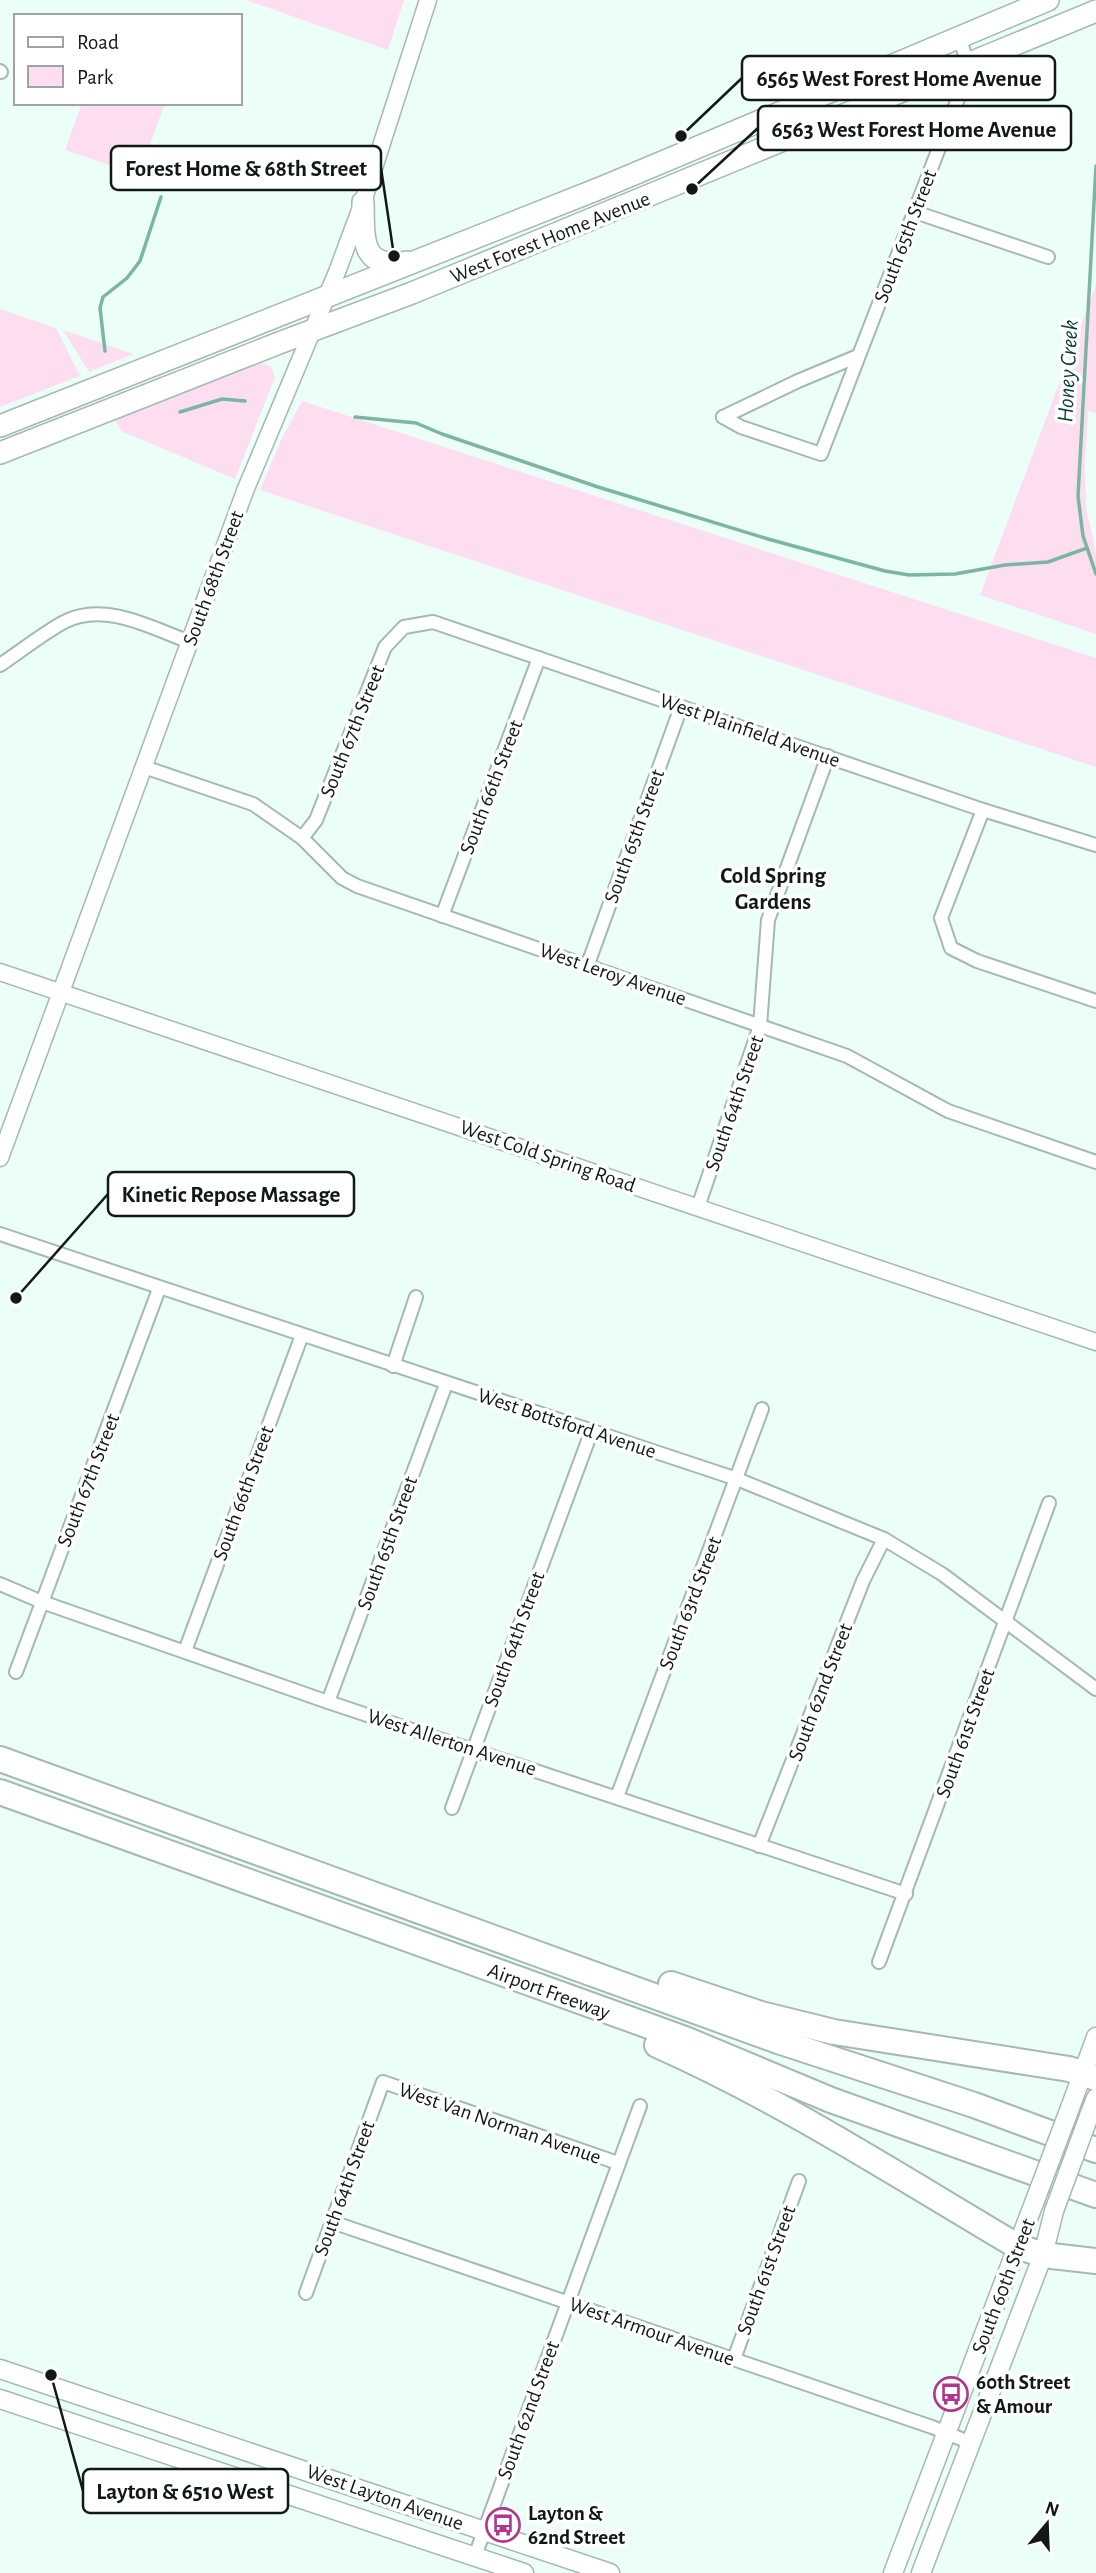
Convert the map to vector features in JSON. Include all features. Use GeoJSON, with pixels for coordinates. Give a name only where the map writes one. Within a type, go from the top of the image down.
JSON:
{"type":"FeatureCollection","features":[{"type":"Feature","properties":{"kind":"highway","name":"Airport Freeway"},"geometry":{"type":"LineString","coordinates":[[0,1759],[778,2041],[974,2105],[1096,2150]]}},
{"type":"Feature","properties":{"kind":"highway","name":"Airport Freeway"},"geometry":{"type":"LineString","coordinates":[[0,1792],[685,2039],[831,2099],[1096,2195]]}},
{"type":"Feature","properties":{"kind":"highway"},"geometry":{"type":"LineString","coordinates":[[408,1905],[443,1905],[734,2006],[791,2022],[879,2040],[1069,2069],[1089,2076]]}},
{"type":"Feature","properties":{"kind":"highway"},"geometry":{"type":"LineString","coordinates":[[456,1958],[479,1979],[642,2038],[711,2071],[831,2137],[1017,2246],[1042,2255],[1096,2261]]}},
{"type":"Feature","properties":{"kind":"main road","name":"West Forest Home Avenue"},"geometry":{"type":"LineString","coordinates":[[0,426],[603,187],[1048,0]]}},
{"type":"Feature","properties":{"kind":"main road","name":"West Forest Home Avenue"},"geometry":{"type":"LineString","coordinates":[[0,453],[571,229],[1096,11]]}},
{"type":"Feature","properties":{"kind":"main road"},"geometry":{"type":"LineString","coordinates":[[363,202],[364,243],[374,258],[394,264],[419,260]]}},
{"type":"Feature","properties":{"kind":"main road","name":"South 60th Street"},"geometry":{"type":"LineString","coordinates":[[893,2573],[1070,2108],[1089,2076],[1096,2037]]}},
{"type":"Feature","properties":{"kind":"main road","name":"South 60th Street"},"geometry":{"type":"LineString","coordinates":[[923,2569],[1042,2255],[1054,2211],[1096,2098]]}},
{"type":"Feature","properties":{"kind":"main road","name":"West Layton Avenue"},"geometry":{"type":"LineString","coordinates":[[0,2369],[610,2573]]}},
{"type":"Feature","properties":{"kind":"main road","name":"West Layton Avenue"},"geometry":{"type":"LineString","coordinates":[[0,2399],[524,2573]]}},
{"type":"Feature","properties":{"kind":"main road"},"geometry":{"type":"LineString","coordinates":[[900,2556],[923,2569]]}},
{"type":"Feature","properties":{"kind":"street","name":"South 68th Street"},"geometry":{"type":"LineString","coordinates":[[0,1158],[245,491],[314,331],[363,202],[428,0]]}},
{"type":"Feature","properties":{"kind":"street"},"geometry":{"type":"LineString","coordinates":[[959,37],[968,64]]}},
{"type":"Feature","properties":{"kind":"street","name":"South 65th Street"},"geometry":{"type":"LineString","coordinates":[[858,356],[723,417],[741,427],[821,454],[958,103],[967,78],[968,64]]}},
{"type":"Feature","properties":{"kind":"street"},"geometry":{"type":"LineString","coordinates":[[915,212],[1048,257]]}},
{"type":"Feature","properties":{"kind":"street"},"geometry":{"type":"LineString","coordinates":[[0,665],[64,622],[83,615],[107,614],[190,642]]}},
{"type":"Feature","properties":{"kind":"street","name":"West Plainfield Avenue"},"geometry":{"type":"LineString","coordinates":[[404,627],[433,622],[983,810],[1096,845]]}},
{"type":"Feature","properties":{"kind":"street","name":"South 67th Street"},"geometry":{"type":"LineString","coordinates":[[302,838],[316,820],[385,647],[404,627]]}},
{"type":"Feature","properties":{"kind":"street","name":"South 66th Street"},"geometry":{"type":"LineString","coordinates":[[442,916],[539,658]]}},
{"type":"Feature","properties":{"kind":"street","name":"South 65th Street"},"geometry":{"type":"LineString","coordinates":[[588,964],[681,707]]}},
{"type":"Feature","properties":{"kind":"street","name":"South 64th Street"},"geometry":{"type":"LineString","coordinates":[[698,1207],[760,1026],[768,919],[828,757]]}},
{"type":"Feature","properties":{"kind":"street","name":"West Leroy Avenue"},"geometry":{"type":"LineString","coordinates":[[144,767],[253,804],[302,838],[349,882],[847,1056],[948,1111],[1096,1162]]}},
{"type":"Feature","properties":{"kind":"street"},"geometry":{"type":"LineString","coordinates":[[983,810],[941,918],[951,948],[977,961],[1096,1001]]}},
{"type":"Feature","properties":{"kind":"street","name":"West Cold Spring Road"},"geometry":{"type":"LineString","coordinates":[[0,972],[1096,1342]]}},
{"type":"Feature","properties":{"kind":"street","name":"West Bottsford Avenue"},"geometry":{"type":"LineString","coordinates":[[0,1234],[737,1479],[884,1539],[942,1574],[1096,1689]]}},
{"type":"Feature","properties":{"kind":"street","name":"South 67th Street"},"geometry":{"type":"LineString","coordinates":[[16,1672],[159,1289]]}},
{"type":"Feature","properties":{"kind":"street"},"geometry":{"type":"LineString","coordinates":[[393,1366],[416,1297]]}},
{"type":"Feature","properties":{"kind":"street","name":"South 66th Street"},"geometry":{"type":"LineString","coordinates":[[185,1651],[302,1335]]}},
{"type":"Feature","properties":{"kind":"street","name":"South 65th Street"},"geometry":{"type":"LineString","coordinates":[[328,1702],[446,1384]]}},
{"type":"Feature","properties":{"kind":"street","name":"South 63rd Street"},"geometry":{"type":"LineString","coordinates":[[617,1797],[762,1409]]}},
{"type":"Feature","properties":{"kind":"street","name":"South 64th Street"},"geometry":{"type":"LineString","coordinates":[[452,1808],[592,1430]]}},
{"type":"Feature","properties":{"kind":"street","name":"South 61st Street"},"geometry":{"type":"LineString","coordinates":[[878,1962],[906,1894],[1049,1503]]}},
{"type":"Feature","properties":{"kind":"street","name":"South 62nd Street"},"geometry":{"type":"LineString","coordinates":[[759,1846],[863,1581],[884,1539]]}},
{"type":"Feature","properties":{"kind":"street","name":"West Allerton Avenue"},"geometry":{"type":"LineString","coordinates":[[0,1584],[42,1602],[328,1702],[906,1894]]}},
{"type":"Feature","properties":{"kind":"street","name":"South 64th Street"},"geometry":{"type":"LineString","coordinates":[[306,2293],[383,2082]]}},
{"type":"Feature","properties":{"kind":"street","name":"West Van Norman Avenue"},"geometry":{"type":"LineString","coordinates":[[383,2082],[618,2162]]}},
{"type":"Feature","properties":{"kind":"street","name":"South 62nd Street"},"geometry":{"type":"LineString","coordinates":[[475,2556],[640,2106]]}},
{"type":"Feature","properties":{"kind":"street","name":"South 61st Street"},"geometry":{"type":"LineString","coordinates":[[734,2359],[799,2181]]}},
{"type":"Feature","properties":{"kind":"street","name":"West Armour Avenue"},"geometry":{"type":"LineString","coordinates":[[332,2222],[932,2427],[971,2443]]}},
{"type":"Feature","properties":{"kind":"green space"},"geometry":{"type":"Polygon","coordinates":[[[246,0],[404,0],[388,50],[246,0]]]}},
{"type":"Feature","properties":{"kind":"green space"},"geometry":{"type":"Polygon","coordinates":[[[81,105],[164,105],[139,175],[65,150],[81,105]]]}},
{"type":"Feature","properties":{"kind":"green space"},"geometry":{"type":"Polygon","coordinates":[[[1096,285],[1096,413],[1088,411],[1085,465],[1086,507],[1096,553],[1096,634],[980,595],[1096,285]]]}},
{"type":"Feature","properties":{"kind":"green space"},"geometry":{"type":"Polygon","coordinates":[[[0,309],[56,328],[80,376],[0,407],[0,309]]]}},
{"type":"Feature","properties":{"kind":"green space"},"geometry":{"type":"Polygon","coordinates":[[[63,330],[134,354],[89,372],[63,330]]]}},
{"type":"Feature","properties":{"kind":"green space"},"geometry":{"type":"Polygon","coordinates":[[[260,363],[271,366],[275,377],[235,479],[121,431],[115,420],[260,363]]]}},
{"type":"Feature","properties":{"kind":"green space"},"geometry":{"type":"Polygon","coordinates":[[[302,401],[1096,658],[1096,767],[260,490],[281,440],[302,401]]]}},
{"type":"Feature","properties":{"kind":"waterway","name":"Honey Creek"},"geometry":{"type":"LineString","coordinates":[[1096,166],[1078,496],[1083,536],[1096,574]]}},
{"type":"Feature","properties":{"kind":"waterway"},"geometry":{"type":"LineString","coordinates":[[105,351],[100,308],[103,297],[127,278],[140,261],[161,197]]}},
{"type":"Feature","properties":{"kind":"waterway"},"geometry":{"type":"LineString","coordinates":[[180,412],[222,399],[245,401]]}},
{"type":"Feature","properties":{"kind":"waterway"},"geometry":{"type":"LineString","coordinates":[[355,417],[416,423],[598,487],[768,539],[885,571],[909,575],[955,574],[1005,565],[1048,562],[1087,548]]}},
{"type":"Feature","properties":{"kind":"place","name":"6565 West Forest Home Avenue"},"geometry":{"type":"Point","coordinates":[681,136]}},
{"type":"Feature","properties":{"kind":"place","name":"6563 West Forest Home Avenue"},"geometry":{"type":"Point","coordinates":[692,189]}},
{"type":"Feature","properties":{"kind":"place","name":"Forest Home & 68th Street"},"geometry":{"type":"Point","coordinates":[394,256]}},
{"type":"Feature","properties":{"kind":"place","name":"Kinetic Repose Massage"},"geometry":{"type":"Point","coordinates":[16,1298]}},
{"type":"Feature","properties":{"kind":"place","name":"Layton & 6510 West"},"geometry":{"type":"Point","coordinates":[51,2375]}},
{"type":"Feature","properties":{"kind":"place","name":"60th Street & Amour"},"geometry":{"type":"Point","coordinates":[951,2394]}},
{"type":"Feature","properties":{"kind":"place","name":"Layton & 62nd Street"},"geometry":{"type":"Point","coordinates":[503,2525]}},
{"type":"Feature","properties":{"kind":"district","name":"Cold Spring Gardens"},"geometry":{"type":"Point","coordinates":[773,888]}}]}
